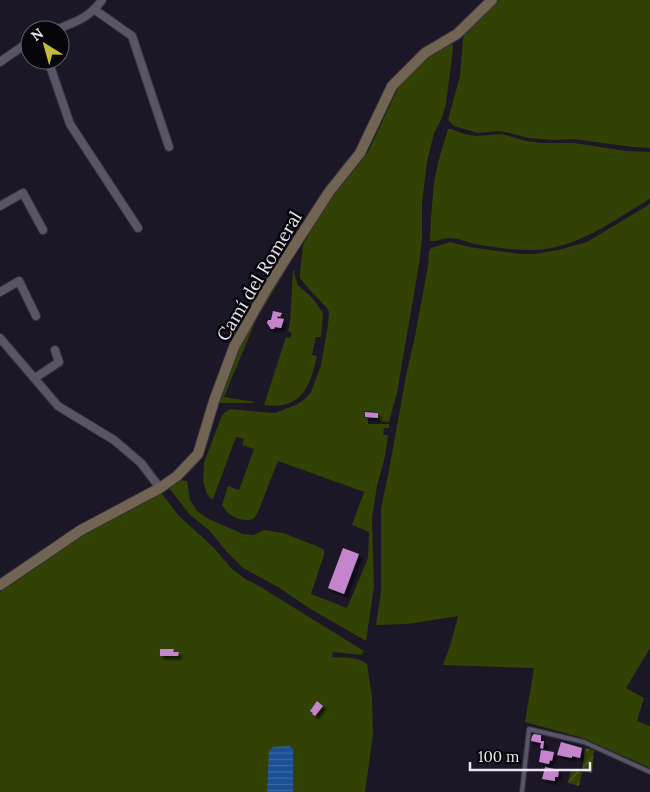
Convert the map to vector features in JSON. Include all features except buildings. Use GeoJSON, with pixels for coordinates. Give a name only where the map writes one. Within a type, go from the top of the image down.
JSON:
{"type":"FeatureCollection","features":[{"type":"Feature","properties":{"kind":"street"},"geometry":{"type":"LineString","coordinates":[[70,24],[95,10],[102,0]]}},
{"type":"Feature","properties":{"kind":"street","name":"Camí del Romeral"},"geometry":{"type":"LineString","coordinates":[[0,585],[82,530],[160,488],[177,476],[198,454],[214,401],[234,347],[266,290],[329,192],[360,154],[392,86],[425,53],[457,34],[492,0]]}},
{"type":"Feature","properties":{"kind":"street"},"geometry":{"type":"LineString","coordinates":[[95,10],[132,36],[170,147]]}},
{"type":"Feature","properties":{"kind":"street"},"geometry":{"type":"LineString","coordinates":[[0,62],[20,48]]}},
{"type":"Feature","properties":{"kind":"street"},"geometry":{"type":"LineString","coordinates":[[51,70],[70,124],[138,228]]}},
{"type":"Feature","properties":{"kind":"street"},"geometry":{"type":"LineString","coordinates":[[0,206],[23,193],[43,230]]}},
{"type":"Feature","properties":{"kind":"street"},"geometry":{"type":"LineString","coordinates":[[0,292],[19,281],[36,316]]}},
{"type":"Feature","properties":{"kind":"street"},"geometry":{"type":"LineString","coordinates":[[0,338],[58,406],[114,440],[141,464],[160,488]]}},
{"type":"Feature","properties":{"kind":"street"},"geometry":{"type":"LineString","coordinates":[[35,378],[59,362],[55,350]]}},
{"type":"Feature","properties":{"kind":"lane"},"geometry":{"type":"LineString","coordinates":[[522,792],[529,729],[584,742],[650,772]]}},
{"type":"Feature","properties":{"kind":"green space"},"geometry":{"type":"Polygon","coordinates":[[[499,0],[650,0],[650,148],[573,139],[529,138],[497,131],[478,133],[454,126],[448,120],[460,76],[463,38],[467,30],[499,0]]]}},
{"type":"Feature","properties":{"kind":"green space"},"geometry":{"type":"Polygon","coordinates":[[[447,43],[453,45],[453,50],[446,103],[442,118],[434,133],[427,162],[422,202],[420,258],[397,393],[389,422],[378,421],[378,412],[365,411],[364,418],[368,418],[368,424],[389,424],[389,428],[384,428],[383,435],[388,435],[372,518],[374,587],[366,641],[309,608],[278,587],[243,568],[210,531],[190,515],[169,488],[180,480],[187,481],[190,500],[197,511],[209,519],[243,534],[254,535],[264,530],[283,533],[324,550],[311,594],[347,608],[368,558],[369,532],[352,525],[364,492],[278,461],[258,512],[253,519],[245,520],[235,517],[222,505],[228,486],[239,490],[254,449],[242,445],[244,439],[236,437],[213,499],[207,494],[203,481],[204,463],[222,415],[230,409],[275,413],[298,404],[311,392],[321,365],[329,312],[300,278],[303,245],[308,236],[306,235],[326,205],[368,152],[399,86],[421,62],[447,43]]]}},
{"type":"Feature","properties":{"kind":"green space"},"geometry":{"type":"Polygon","coordinates":[[[448,129],[476,136],[502,134],[541,143],[574,143],[626,151],[650,152],[650,199],[607,225],[562,246],[528,250],[475,244],[452,238],[430,241],[434,182],[448,129]]]}},
{"type":"Feature","properties":{"kind":"green space"},"geometry":{"type":"Polygon","coordinates":[[[650,204],[650,648],[626,688],[644,698],[637,721],[650,726],[650,768],[583,738],[525,722],[534,668],[443,665],[458,616],[408,624],[376,625],[381,592],[381,509],[415,336],[429,251],[431,248],[450,242],[469,247],[520,254],[535,254],[558,250],[587,242],[650,204]]]}},
{"type":"Feature","properties":{"kind":"green space"},"geometry":{"type":"Polygon","coordinates":[[[286,267],[256,320],[224,397],[255,402],[217,403],[235,351],[252,320],[286,267]]]}},
{"type":"Feature","properties":{"kind":"green space"},"geometry":{"type":"Polygon","coordinates":[[[293,270],[298,285],[314,300],[323,313],[321,337],[316,337],[312,355],[317,356],[311,378],[302,394],[287,404],[277,406],[264,405],[286,337],[290,338],[292,333],[288,331],[293,270]]]}},
{"type":"Feature","properties":{"kind":"green space"},"geometry":{"type":"Polygon","coordinates":[[[159,492],[179,516],[213,547],[232,569],[364,651],[361,655],[333,652],[332,657],[355,659],[367,664],[372,697],[373,735],[365,792],[0,792],[0,592],[78,537],[107,519],[159,492]]]}},
{"type":"Feature","properties":{"kind":"green space"},"geometry":{"type":"Polygon","coordinates":[[[585,748],[594,750],[592,773],[582,772],[585,748]]]}},
{"type":"Feature","properties":{"kind":"green space"},"geometry":{"type":"Polygon","coordinates":[[[571,770],[582,772],[579,786],[568,783],[571,770]]]}},
{"type":"Feature","properties":{"kind":"water"},"geometry":{"type":"Polygon","coordinates":[[[289,746],[293,749],[293,792],[267,792],[269,752],[273,747],[289,746]]]}}]}
